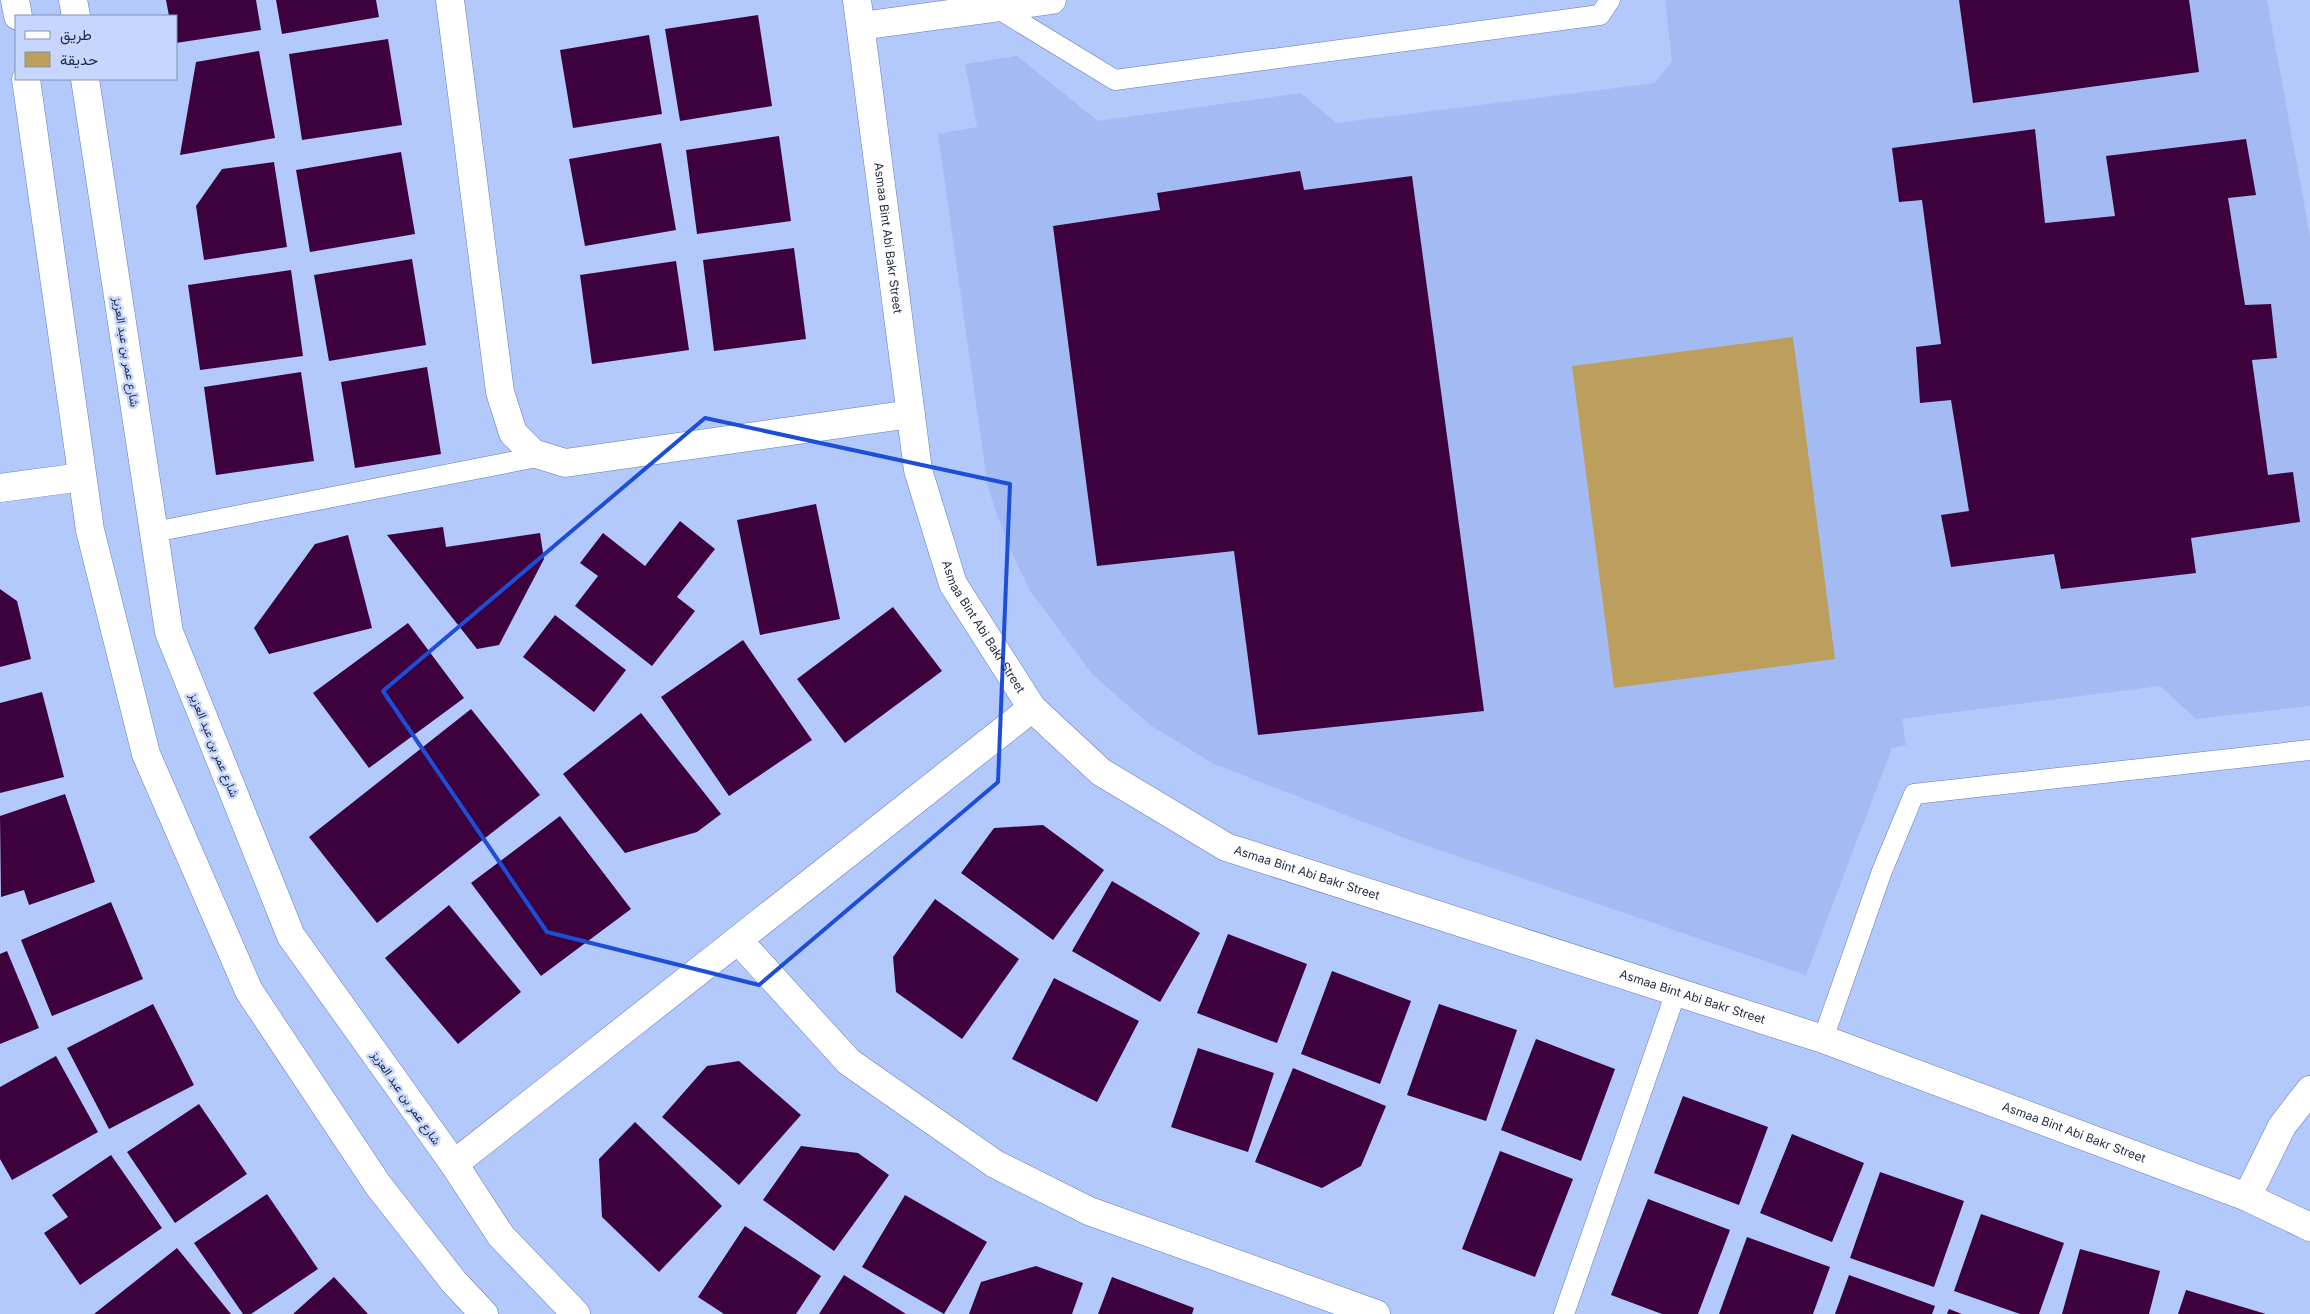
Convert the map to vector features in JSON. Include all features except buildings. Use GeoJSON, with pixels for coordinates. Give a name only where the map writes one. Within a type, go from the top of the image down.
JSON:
{"type":"FeatureCollection","features":[{"type":"Feature","properties":{"kind":"street"},"geometry":{"type":"LineString","coordinates":[[15,0],[18,15]]}},
{"type":"Feature","properties":{"kind":"street"},"geometry":{"type":"LineString","coordinates":[[73,0],[76,15]]}},
{"type":"Feature","properties":{"kind":"street"},"geometry":{"type":"LineString","coordinates":[[450,0],[500,392],[513,433],[533,453],[565,463],[910,414]]}},
{"type":"Feature","properties":{"kind":"street"},"geometry":{"type":"LineString","coordinates":[[859,13],[997,8],[1052,0]]}},
{"type":"Feature","properties":{"kind":"street","name":"Asmaa Bint Abi Bakr Street"},"geometry":{"type":"LineString","coordinates":[[859,13],[918,470],[953,584],[1032,708],[1101,772],[1226,847],[1824,1039],[2247,1197],[2310,1227]]}},
{"type":"Feature","properties":{"kind":"street"},"geometry":{"type":"LineString","coordinates":[[26,80],[90,530],[146,754],[249,991],[378,1185],[454,1282],[484,1314]]}},
{"type":"Feature","properties":{"kind":"street","name":"شارع عمر بن عبد العزيز"},"geometry":{"type":"LineString","coordinates":[[85,80],[169,632],[291,936],[454,1164],[501,1236],[576,1314]]}},
{"type":"Feature","properties":{"kind":"street"},"geometry":{"type":"LineString","coordinates":[[0,488],[82,477]]}},
{"type":"Feature","properties":{"kind":"street"},"geometry":{"type":"LineString","coordinates":[[454,1164],[1032,708]]}},
{"type":"Feature","properties":{"kind":"street"},"geometry":{"type":"LineString","coordinates":[[738,940],[849,1062],[995,1164],[1089,1210],[1376,1314]]}},
{"type":"Feature","properties":{"kind":"street"},"geometry":{"type":"LineString","coordinates":[[2247,1197],[2282,1126],[2310,1090]]}},
{"type":"Feature","properties":{"kind":"lane"},"geometry":{"type":"LineString","coordinates":[[997,8],[1115,80],[1600,15],[1610,0]]}},
{"type":"Feature","properties":{"kind":"lane"},"geometry":{"type":"LineString","coordinates":[[154,532],[542,456]]}},
{"type":"Feature","properties":{"kind":"lane"},"geometry":{"type":"LineString","coordinates":[[1824,1039],[1882,872],[1914,794],[2310,750]]}},
{"type":"Feature","properties":{"kind":"lane"},"geometry":{"type":"LineString","coordinates":[[1564,1314],[1676,992]]}},
{"type":"Feature","properties":{"kind":"highlighted area"},"geometry":{"type":"Polygon","coordinates":[[[705,418],[1010,484],[998,782],[759,985],[547,932],[383,691],[705,418]]]}},
{"type":"Feature","properties":{"kind":"shaded area"},"geometry":{"type":"Polygon","coordinates":[[[1665,0],[2267,0],[2310,236],[2310,706],[2196,719],[2160,686],[1902,719],[1906,745],[1892,748],[1806,975],[1410,840],[1214,764],[1150,725],[1092,674],[1030,591],[1008,545],[988,488],[938,134],[977,127],[965,64],[1017,56],[1098,121],[1301,93],[1336,123],[1655,83],[1672,61],[1665,0]]]}},
{"type":"Feature","properties":{"kind":"green space"},"geometry":{"type":"Polygon","coordinates":[[[1793,337],[1835,659],[1614,688],[1572,366],[1793,337]]]}}]}
